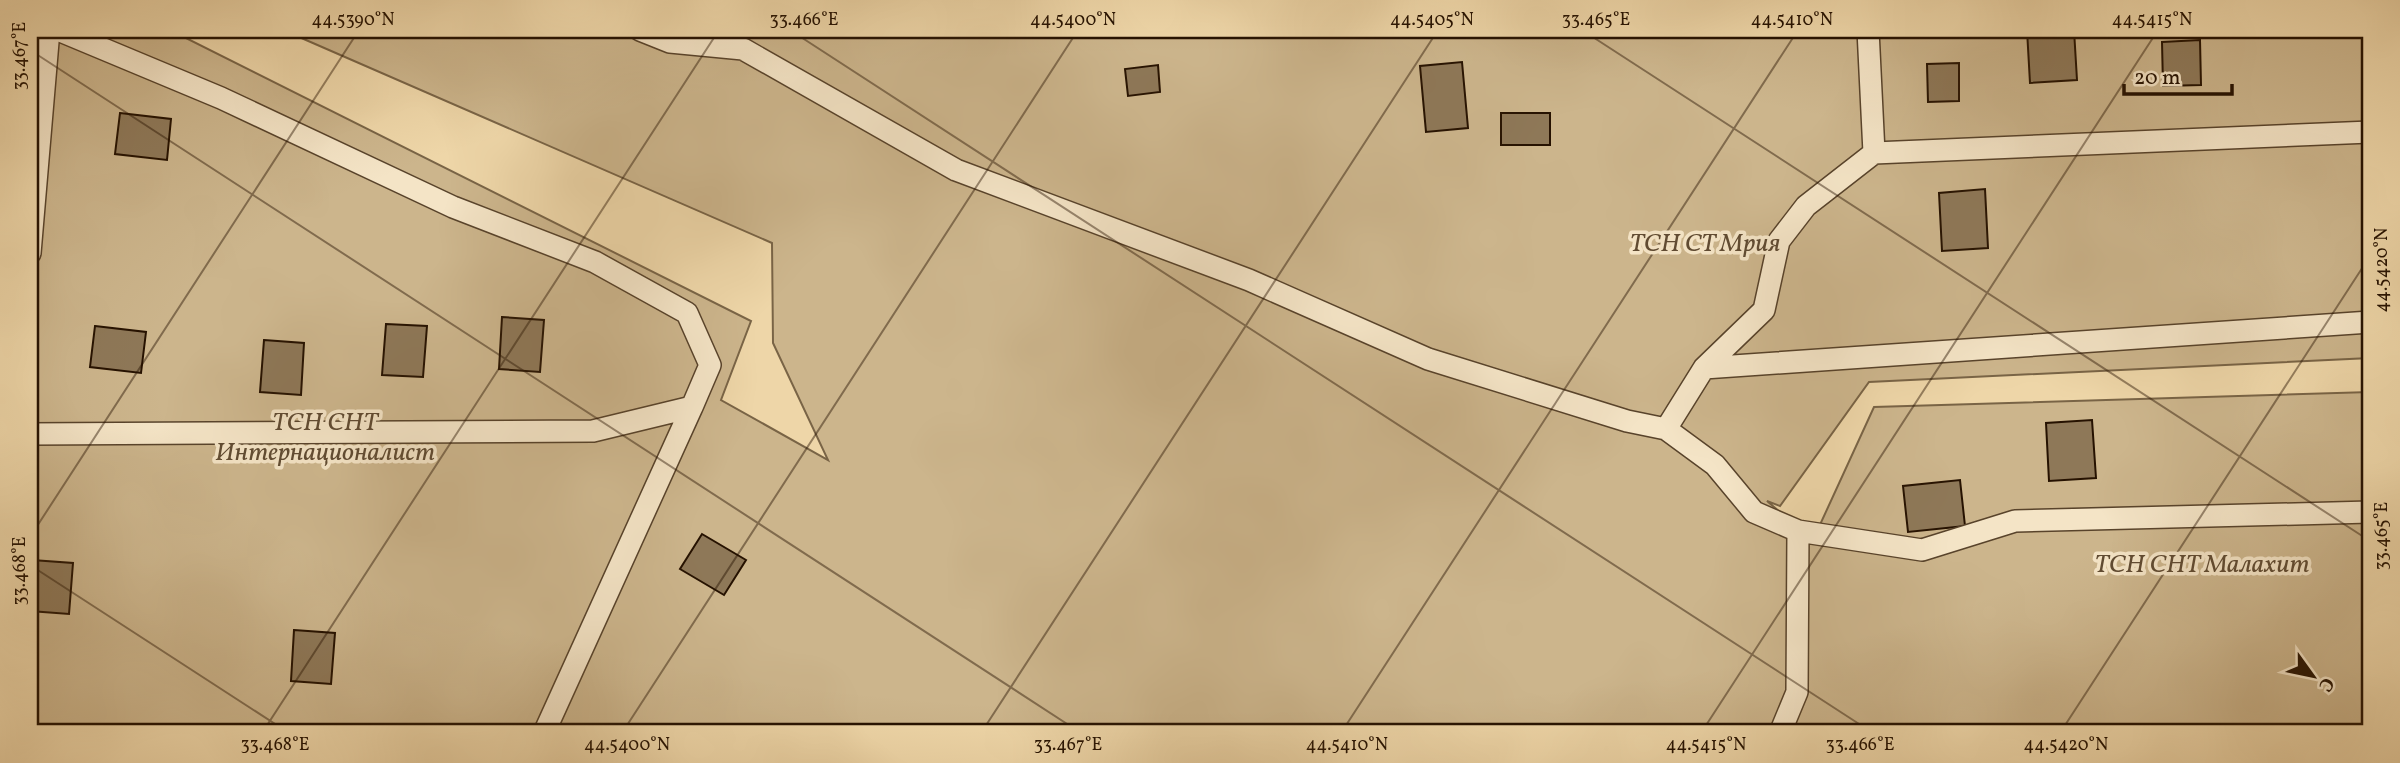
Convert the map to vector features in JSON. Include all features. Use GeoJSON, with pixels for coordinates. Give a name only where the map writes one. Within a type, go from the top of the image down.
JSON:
{"type":"FeatureCollection","features":[{"type":"Feature","properties":{"kind":"lane"},"geometry":{"type":"LineString","coordinates":[[30,253],[49,30]]}},
{"type":"Feature","properties":{"kind":"lane"},"geometry":{"type":"LineString","coordinates":[[58,30],[221,98],[453,207],[595,262],[687,313],[710,365],[544,733]]}},
{"type":"Feature","properties":{"kind":"lane"},"geometry":{"type":"LineString","coordinates":[[640,30],[670,42],[742,40],[956,170],[1249,280],[1428,359],[1627,421],[1666,429],[1715,465],[1754,512],[1798,531],[1922,550],[2015,521],[2370,512]]}},
{"type":"Feature","properties":{"kind":"lane"},"geometry":{"type":"LineString","coordinates":[[1868,30],[1874,153]]}},
{"type":"Feature","properties":{"kind":"lane"},"geometry":{"type":"LineString","coordinates":[[1666,429],[1704,368],[1764,310],[1779,241],[1799,214],[1874,153],[2370,132]]}},
{"type":"Feature","properties":{"kind":"lane"},"geometry":{"type":"LineString","coordinates":[[1704,368],[2370,322]]}},
{"type":"Feature","properties":{"kind":"lane"},"geometry":{"type":"LineString","coordinates":[[30,434],[593,431],[692,407]]}},
{"type":"Feature","properties":{"kind":"lane"},"geometry":{"type":"LineString","coordinates":[[1780,733],[1797,692],[1798,531]]}},
{"type":"Feature","properties":{"kind":"green space"},"geometry":{"type":"Polygon","coordinates":[[[30,30],[170,30],[751,321],[721,400],[828,460],[773,343],[772,243],[283,30],[2370,30],[2370,358],[1869,382],[1780,506],[1767,501],[1813,540],[1874,407],[2370,392],[2370,733],[30,733],[30,30]]]}},
{"type":"Feature","properties":{"kind":"building"},"geometry":{"type":"Polygon","coordinates":[[[2027,30],[2074,30],[2077,80],[2030,83],[2027,30]]]}},
{"type":"Feature","properties":{"kind":"building"},"geometry":{"type":"Polygon","coordinates":[[[2200,40],[2201,85],[2163,86],[2162,42],[2200,40]]]}},
{"type":"Feature","properties":{"kind":"building"},"geometry":{"type":"Polygon","coordinates":[[[1462,62],[1468,128],[1426,132],[1420,66],[1462,62]]]}},
{"type":"Feature","properties":{"kind":"building"},"geometry":{"type":"Polygon","coordinates":[[[1959,63],[1959,101],[1928,102],[1927,64],[1959,63]]]}},
{"type":"Feature","properties":{"kind":"building"},"geometry":{"type":"Polygon","coordinates":[[[1158,65],[1160,92],[1128,96],[1125,69],[1158,65]]]}},
{"type":"Feature","properties":{"kind":"building"},"geometry":{"type":"Polygon","coordinates":[[[120,113],[171,119],[167,160],[115,154],[120,113]]]}},
{"type":"Feature","properties":{"kind":"building"},"geometry":{"type":"Polygon","coordinates":[[[1501,113],[1550,113],[1550,145],[1501,145],[1501,113]]]}},
{"type":"Feature","properties":{"kind":"building"},"geometry":{"type":"Polygon","coordinates":[[[1985,189],[1988,248],[1942,251],[1939,193],[1985,189]]]}},
{"type":"Feature","properties":{"kind":"building"},"geometry":{"type":"Polygon","coordinates":[[[502,317],[544,320],[540,372],[499,369],[502,317]]]}},
{"type":"Feature","properties":{"kind":"building"},"geometry":{"type":"Polygon","coordinates":[[[386,324],[427,326],[423,377],[382,375],[386,324]]]}},
{"type":"Feature","properties":{"kind":"building"},"geometry":{"type":"Polygon","coordinates":[[[95,326],[146,332],[141,373],[90,367],[95,326]]]}},
{"type":"Feature","properties":{"kind":"building"},"geometry":{"type":"Polygon","coordinates":[[[264,340],[304,343],[301,395],[260,392],[264,340]]]}},
{"type":"Feature","properties":{"kind":"building"},"geometry":{"type":"Polygon","coordinates":[[[2092,420],[2096,478],[2049,481],[2046,423],[2092,420]]]}},
{"type":"Feature","properties":{"kind":"building"},"geometry":{"type":"Polygon","coordinates":[[[1960,480],[1965,526],[1908,532],[1903,486],[1960,480]]]}},
{"type":"Feature","properties":{"kind":"building"},"geometry":{"type":"Polygon","coordinates":[[[702,534],[746,560],[724,595],[680,569],[702,534]]]}},
{"type":"Feature","properties":{"kind":"building"},"geometry":{"type":"Polygon","coordinates":[[[32,560],[73,563],[69,614],[30,611],[32,560]]]}},
{"type":"Feature","properties":{"kind":"building"},"geometry":{"type":"Polygon","coordinates":[[[294,630],[335,633],[331,684],[291,681],[294,630]]]}},
{"type":"Feature","properties":{"kind":"park label","name":"ТСН СТ Мрия"},"geometry":{"type":"Point","coordinates":[1705,244]}},
{"type":"Feature","properties":{"kind":"park label","name":"ТСН СНТ Интернационалист"},"geometry":{"type":"Point","coordinates":[325,438]}},
{"type":"Feature","properties":{"kind":"park label","name":"ТСН СНТ Малахит"},"geometry":{"type":"Point","coordinates":[2202,565]}}]}
